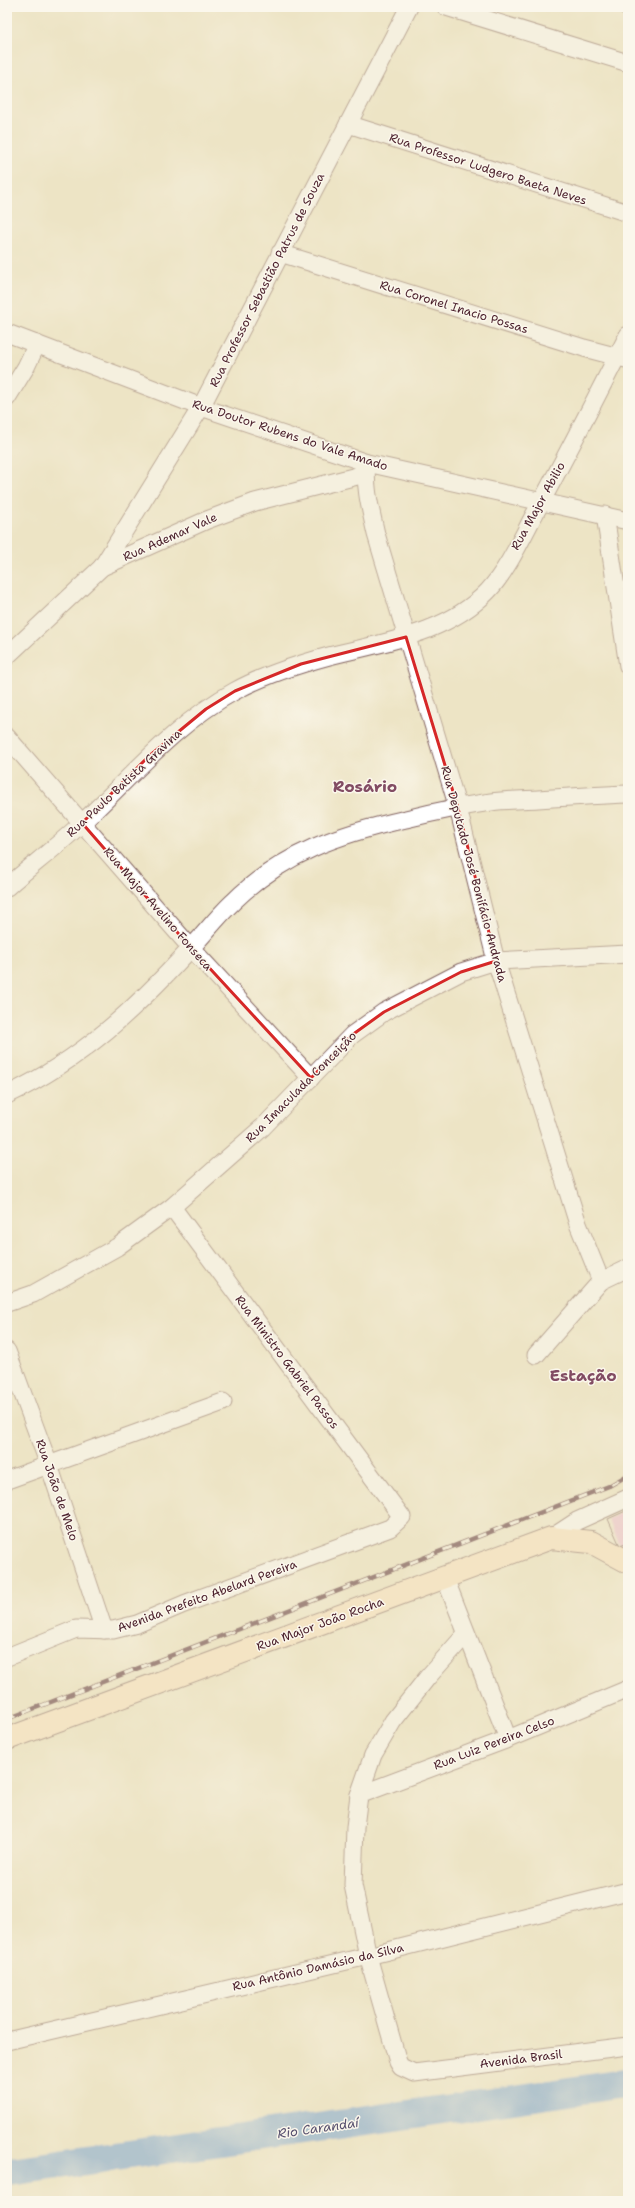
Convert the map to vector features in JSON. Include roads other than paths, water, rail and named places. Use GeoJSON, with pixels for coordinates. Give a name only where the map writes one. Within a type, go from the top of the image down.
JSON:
{"type":"FeatureCollection","features":[{"type":"Feature","properties":{"kind":"main road"},"geometry":{"type":"LineString","coordinates":[[551,1538],[591,1542],[628,1562]]}},
{"type":"Feature","properties":{"kind":"main road","name":"Rua Major João Rocha"},"geometry":{"type":"LineString","coordinates":[[7,1740],[551,1538]]}},
{"type":"Feature","properties":{"kind":"street","name":"Rua Professor Sebastião Patrus de Souza"},"geometry":{"type":"LineString","coordinates":[[102,567],[201,407],[409,7]]}},
{"type":"Feature","properties":{"kind":"street"},"geometry":{"type":"LineString","coordinates":[[446,7],[628,63]]}},
{"type":"Feature","properties":{"kind":"street","name":"Rua Professor Ludgero Baeta Neves"},"geometry":{"type":"LineString","coordinates":[[348,124],[628,213]]}},
{"type":"Feature","properties":{"kind":"street","name":"Rua Coronel Inacio Possas"},"geometry":{"type":"LineString","coordinates":[[280,253],[622,359]]}},
{"type":"Feature","properties":{"kind":"street","name":"Rua Doutor Rubens do Vale Amado"},"geometry":{"type":"LineString","coordinates":[[7,333],[366,468],[542,501],[628,521]]}},
{"type":"Feature","properties":{"kind":"street","name":"Rua Major Abilio"},"geometry":{"type":"LineString","coordinates":[[406,637],[448,621],[463,613],[489,590],[542,501],[622,359],[628,335]]}},
{"type":"Feature","properties":{"kind":"street"},"geometry":{"type":"LineString","coordinates":[[7,398],[26,368],[37,344]]}},
{"type":"Feature","properties":{"kind":"street","name":"Rua Ademar Vale"},"geometry":{"type":"LineString","coordinates":[[7,656],[102,567],[207,520],[255,502],[366,468]]}},
{"type":"Feature","properties":{"kind":"street","name":"Rua Deputado José Bonifácio Andrada"},"geometry":{"type":"LineString","coordinates":[[366,468],[376,534],[458,808],[496,961],[578,1224],[601,1281]]}},
{"type":"Feature","properties":{"kind":"street"},"geometry":{"type":"LineString","coordinates":[[605,516],[628,666]]}},
{"type":"Feature","properties":{"kind":"street","name":"Rua Paulo Batista Gravina"},"geometry":{"type":"LineString","coordinates":[[7,887],[82,823],[149,756],[206,709],[235,691],[274,673],[301,664],[406,637]]}},
{"type":"Feature","properties":{"kind":"street","name":"Rua Major Avelino Fonseca"},"geometry":{"type":"LineString","coordinates":[[7,737],[191,948],[311,1078]]}},
{"type":"Feature","properties":{"kind":"street"},"geometry":{"type":"LineString","coordinates":[[7,1095],[102,1037],[120,1021],[191,948],[233,902],[263,876],[288,859],[317,845],[351,832],[458,808],[493,802],[628,794]]}},
{"type":"Feature","properties":{"kind":"street","name":"Rua Imaculada Conceição"},"geometry":{"type":"LineString","coordinates":[[7,1303],[33,1294],[117,1248],[172,1207],[263,1127],[352,1035],[384,1012],[462,972],[496,961],[628,954]]}},
{"type":"Feature","properties":{"kind":"street","name":"Rua Ministro Gabriel Passos"},"geometry":{"type":"LineString","coordinates":[[172,1207],[402,1517]]}},
{"type":"Feature","properties":{"kind":"street"},"geometry":{"type":"LineString","coordinates":[[536,1355],[601,1281],[628,1268]]}},
{"type":"Feature","properties":{"kind":"street","name":"Rua João de Melo"},"geometry":{"type":"LineString","coordinates":[[7,1351],[49,1465],[104,1630]]}},
{"type":"Feature","properties":{"kind":"street"},"geometry":{"type":"LineString","coordinates":[[7,1480],[223,1402]]}},
{"type":"Feature","properties":{"kind":"street","name":"Rua Major João Rocha"},"geometry":{"type":"LineString","coordinates":[[551,1538],[577,1522],[628,1498]]}},
{"type":"Feature","properties":{"kind":"street","name":"Avenida Prefeito Abelard Pereira"},"geometry":{"type":"LineString","coordinates":[[7,1657],[76,1629],[113,1630],[136,1624],[184,1604],[269,1574],[390,1528],[402,1517]]}},
{"type":"Feature","properties":{"kind":"street"},"geometry":{"type":"LineString","coordinates":[[445,1578],[508,1739]]}},
{"type":"Feature","properties":{"kind":"street"},"geometry":{"type":"LineString","coordinates":[[368,1956],[353,1885],[355,1827],[359,1795],[373,1755],[393,1721],[427,1678],[466,1634]]}},
{"type":"Feature","properties":{"kind":"street","name":"Rua Luiz Pereira Celso"},"geometry":{"type":"LineString","coordinates":[[359,1795],[508,1739],[628,1689]]}},
{"type":"Feature","properties":{"kind":"street","name":"Rua Antônio Damásio da Silva"},"geometry":{"type":"LineString","coordinates":[[7,2041],[368,1956],[628,1891]]}},
{"type":"Feature","properties":{"kind":"street","name":"Avenida Brasil"},"geometry":{"type":"LineString","coordinates":[[368,1956],[398,2062],[401,2067],[414,2073],[628,2046]]}},
{"type":"Feature","properties":{"kind":"waterway","name":"Rio Carandaí"},"geometry":{"type":"LineString","coordinates":[[7,2172],[628,2083]]}},
{"type":"Feature","properties":{"kind":"railway"},"geometry":{"type":"LineString","coordinates":[[7,1719],[609,1486],[628,1475]]}},
{"type":"Feature","properties":{"kind":"district","name":"Rosário"},"geometry":{"type":"Point","coordinates":[365,786]}},
{"type":"Feature","properties":{"kind":"district","name":"Estação"},"geometry":{"type":"Point","coordinates":[583,1375]}}]}
